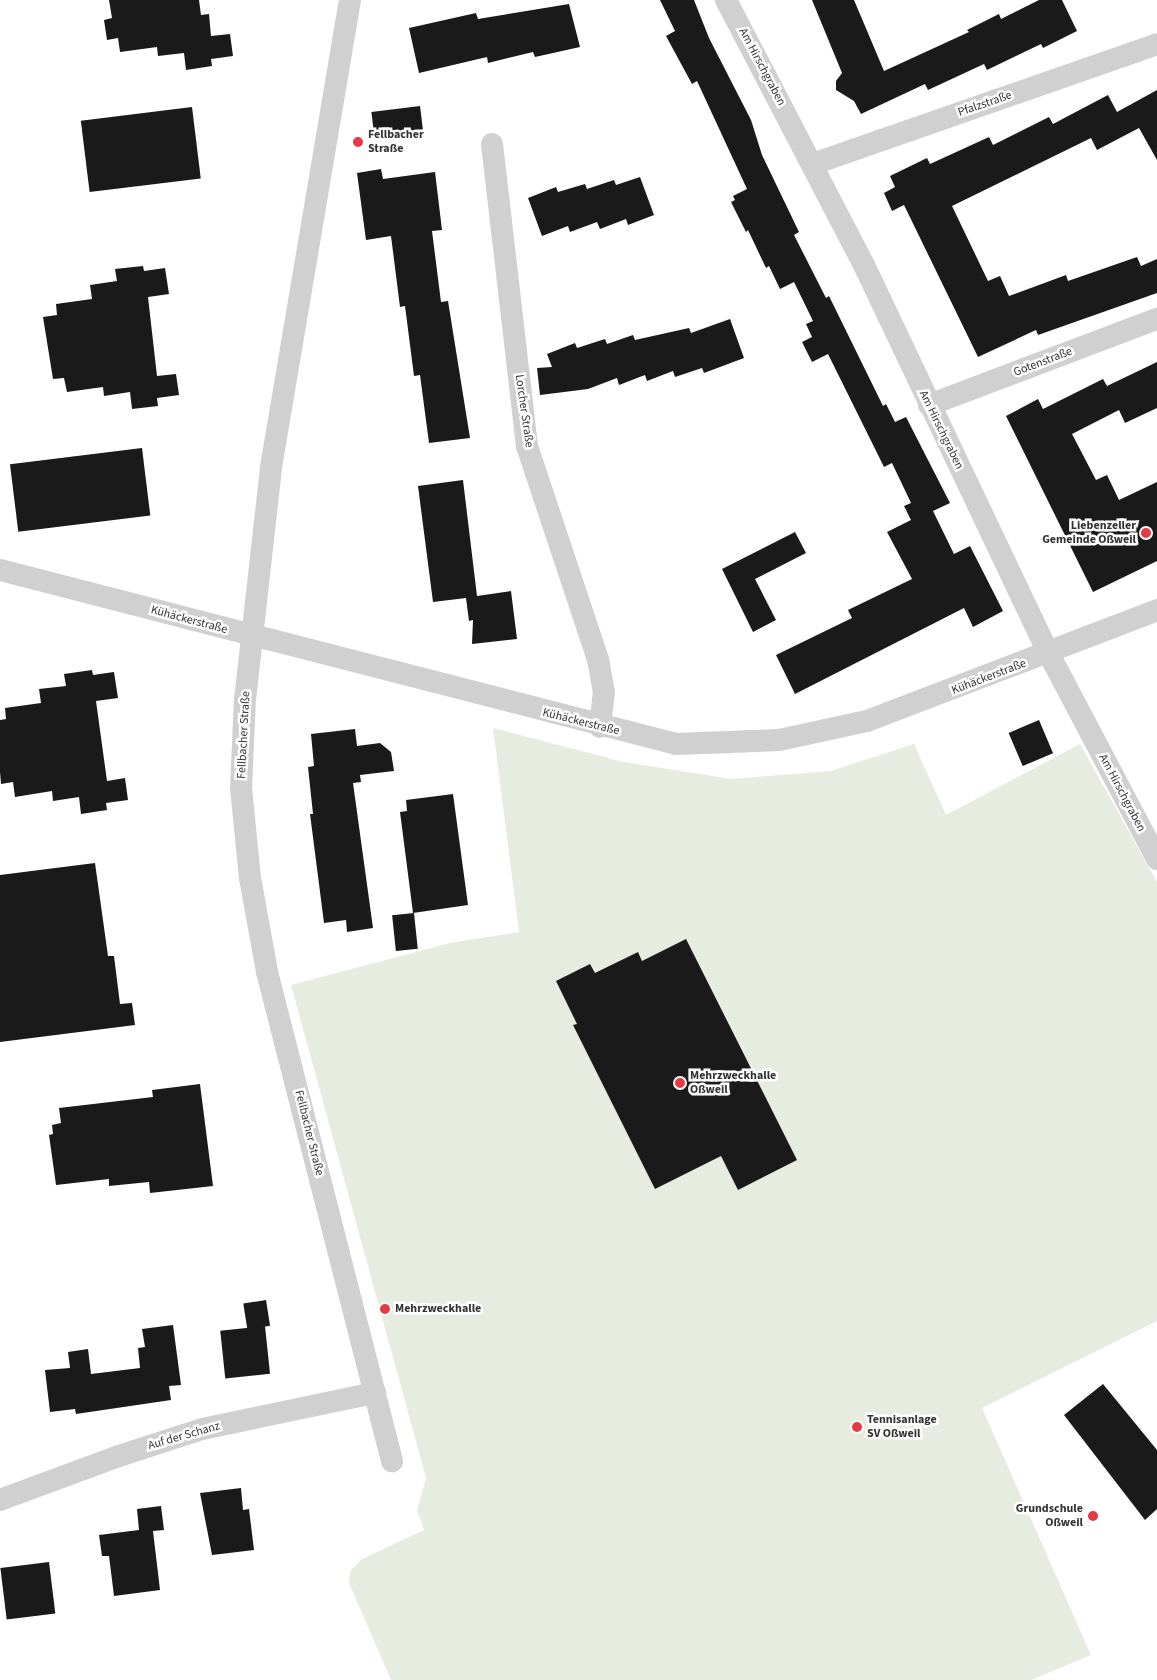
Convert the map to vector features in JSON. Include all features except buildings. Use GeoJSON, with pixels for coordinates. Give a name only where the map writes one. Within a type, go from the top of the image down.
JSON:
{"type":"FeatureCollection","features":[{"type":"Feature","properties":{"kind":"street","name":"Fellbacher Straße"},"geometry":{"type":"LineString","coordinates":[[350,0],[271,468],[245,698],[241,788],[250,878],[267,972],[392,1461]]}},
{"type":"Feature","properties":{"kind":"street","name":"Am Hirschgraben"},"geometry":{"type":"LineString","coordinates":[[726,0],[813,164],[1049,654],[1157,860]]}},
{"type":"Feature","properties":{"kind":"street","name":"Pfalzstraße"},"geometry":{"type":"LineString","coordinates":[[813,164],[1157,44]]}},
{"type":"Feature","properties":{"kind":"street","name":"Lorcher Straße"},"geometry":{"type":"LineString","coordinates":[[492,144],[527,446],[598,659],[604,692],[600,727]]}},
{"type":"Feature","properties":{"kind":"street","name":"Gotenstraße"},"geometry":{"type":"LineString","coordinates":[[929,405],[1157,319]]}},
{"type":"Feature","properties":{"kind":"street","name":"Kühäckerstraße"},"geometry":{"type":"LineString","coordinates":[[0,570],[252,638],[600,727],[676,744],[779,740],[867,721],[1049,654],[1157,610]]}},
{"type":"Feature","properties":{"kind":"street","name":"Auf der Schanz"},"geometry":{"type":"LineString","coordinates":[[0,1500],[119,1456],[202,1429],[375,1393]]}},
{"type":"Feature","properties":{"kind":"shaded area"},"geometry":{"type":"Polygon","coordinates":[[[493,728],[624,762],[731,779],[831,771],[914,744],[946,815],[1080,744],[1157,882],[1157,1321],[982,1408],[1091,1655],[1031,1680],[391,1680],[349,1583],[350,1571],[362,1559],[424,1530],[417,1510],[426,1478],[291,985],[450,943],[519,932],[493,728]]]}},
{"type":"Feature","properties":{"kind":"place","name":"Fellbacher Straße"},"geometry":{"type":"Point","coordinates":[358,142]}},
{"type":"Feature","properties":{"kind":"place","name":"Liebenzeller Gemeinde Oßweil"},"geometry":{"type":"Point","coordinates":[1146,533]}},
{"type":"Feature","properties":{"kind":"place","name":"Mehrzweckhalle Oßweil"},"geometry":{"type":"Point","coordinates":[680,1083]}},
{"type":"Feature","properties":{"kind":"place","name":"Mehrzweckhalle"},"geometry":{"type":"Point","coordinates":[385,1309]}},
{"type":"Feature","properties":{"kind":"place","name":"Tennisanlage SV Oßweil"},"geometry":{"type":"Point","coordinates":[857,1427]}},
{"type":"Feature","properties":{"kind":"place","name":"Grundschule Oßweil"},"geometry":{"type":"Point","coordinates":[1093,1516]}}]}
